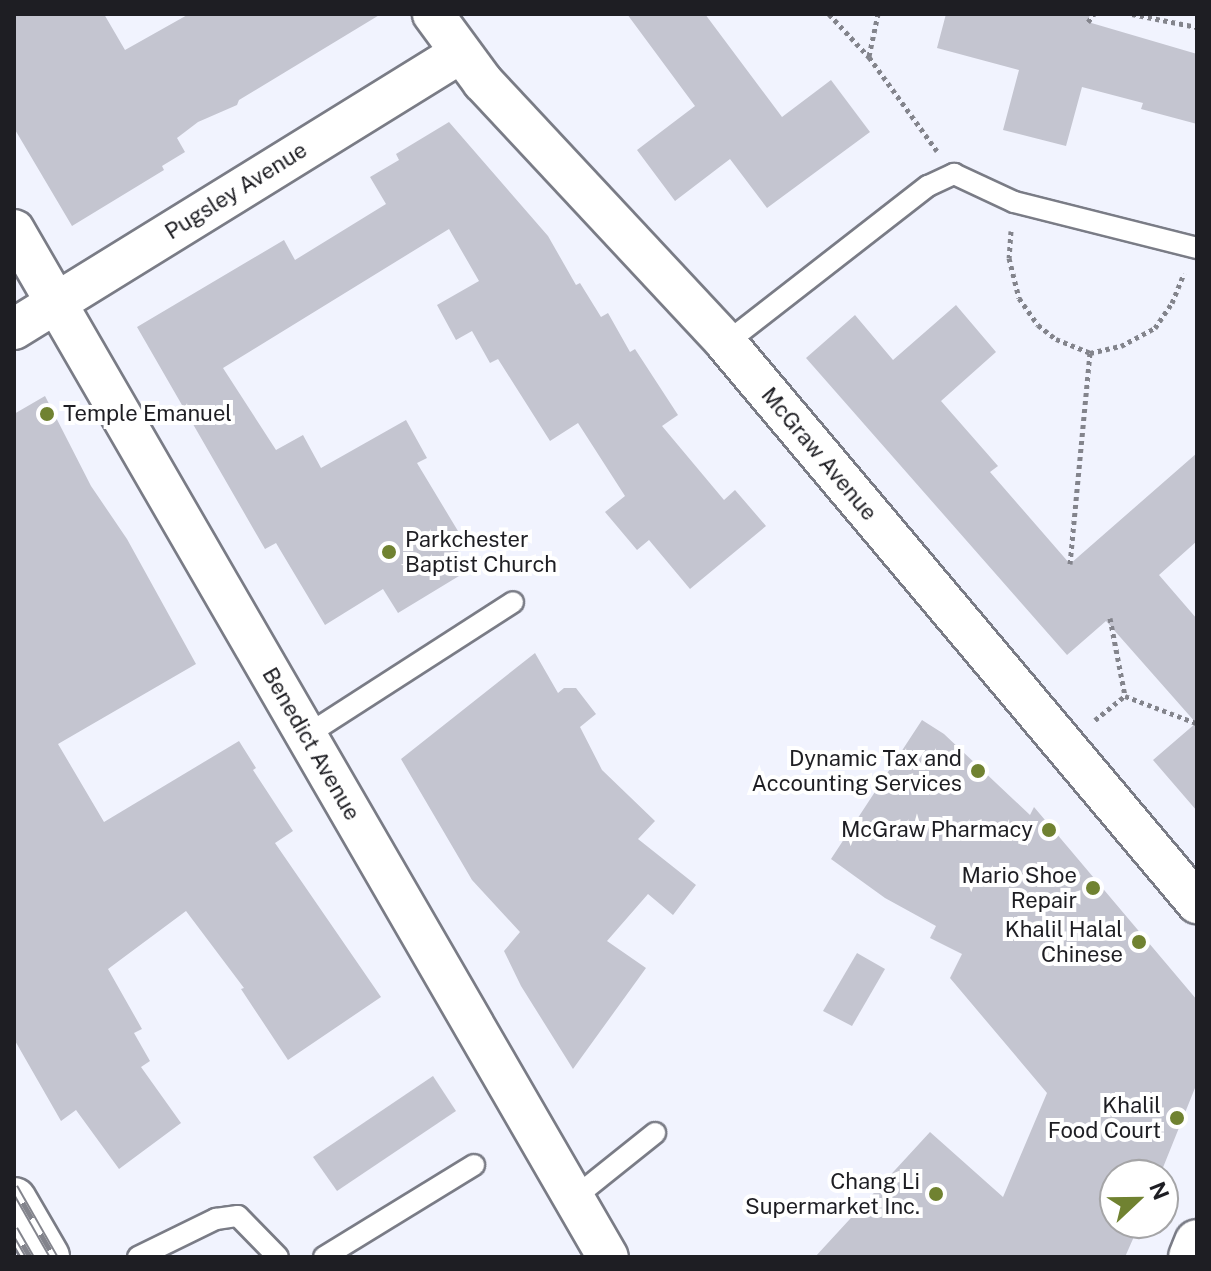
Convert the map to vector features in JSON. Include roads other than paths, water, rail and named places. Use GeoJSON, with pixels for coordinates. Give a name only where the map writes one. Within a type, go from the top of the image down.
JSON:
{"type":"FeatureCollection","features":[{"type":"Feature","properties":{"kind":"main road"},"geometry":{"type":"LineString","coordinates":[[14,1200],[47,1257]]}},
{"type":"Feature","properties":{"kind":"main road"},"geometry":{"type":"LineString","coordinates":[[1191,1257],[1197,1242]]}},
{"type":"Feature","properties":{"kind":"street","name":"McGraw Avenue"},"geometry":{"type":"LineString","coordinates":[[433,14],[459,54],[726,343],[1197,903]]}},
{"type":"Feature","properties":{"kind":"street","name":"Pugsley Avenue"},"geometry":{"type":"LineString","coordinates":[[14,329],[459,54]]}},
{"type":"Feature","properties":{"kind":"street","name":"Benedict Avenue"},"geometry":{"type":"LineString","coordinates":[[14,230],[608,1257]]}},
{"type":"Feature","properties":{"kind":"lane"},"geometry":{"type":"LineString","coordinates":[[726,343],[928,186],[954,174],[1014,202],[1195,248]]}},
{"type":"Feature","properties":{"kind":"lane"},"geometry":{"type":"LineString","coordinates":[[307,735],[513,602]]}},
{"type":"Feature","properties":{"kind":"lane"},"geometry":{"type":"LineString","coordinates":[[574,1198],[655,1133]]}},
{"type":"Feature","properties":{"kind":"lane"},"geometry":{"type":"LineString","coordinates":[[324,1257],[474,1165]]}},
{"type":"Feature","properties":{"kind":"lane"},"geometry":{"type":"LineString","coordinates":[[138,1257],[216,1219],[238,1216],[278,1257]]}},
{"type":"Feature","properties":{"kind":"railway"},"geometry":{"type":"LineString","coordinates":[[14,1187],[54,1257]]}},
{"type":"Feature","properties":{"kind":"railway"},"geometry":{"type":"LineString","coordinates":[[14,1229],[30,1257]]}},
{"type":"Feature","properties":{"kind":"place","name":"Temple Emanuel"},"geometry":{"type":"Point","coordinates":[47,414]}},
{"type":"Feature","properties":{"kind":"place","name":"Parkchester Baptist Church"},"geometry":{"type":"Point","coordinates":[389,552]}},
{"type":"Feature","properties":{"kind":"place","name":"Dynamic Tax and Accounting Services"},"geometry":{"type":"Point","coordinates":[978,771]}},
{"type":"Feature","properties":{"kind":"place","name":"McGraw Pharmacy"},"geometry":{"type":"Point","coordinates":[1049,830]}},
{"type":"Feature","properties":{"kind":"place","name":"Mario Shoe Repair"},"geometry":{"type":"Point","coordinates":[1093,888]}},
{"type":"Feature","properties":{"kind":"place","name":"Khalil Halal Chinese"},"geometry":{"type":"Point","coordinates":[1139,942]}},
{"type":"Feature","properties":{"kind":"place","name":"Khalil Food Court"},"geometry":{"type":"Point","coordinates":[1177,1118]}},
{"type":"Feature","properties":{"kind":"place","name":"Chang Li Supermarket Inc."},"geometry":{"type":"Point","coordinates":[936,1194]}}]}
